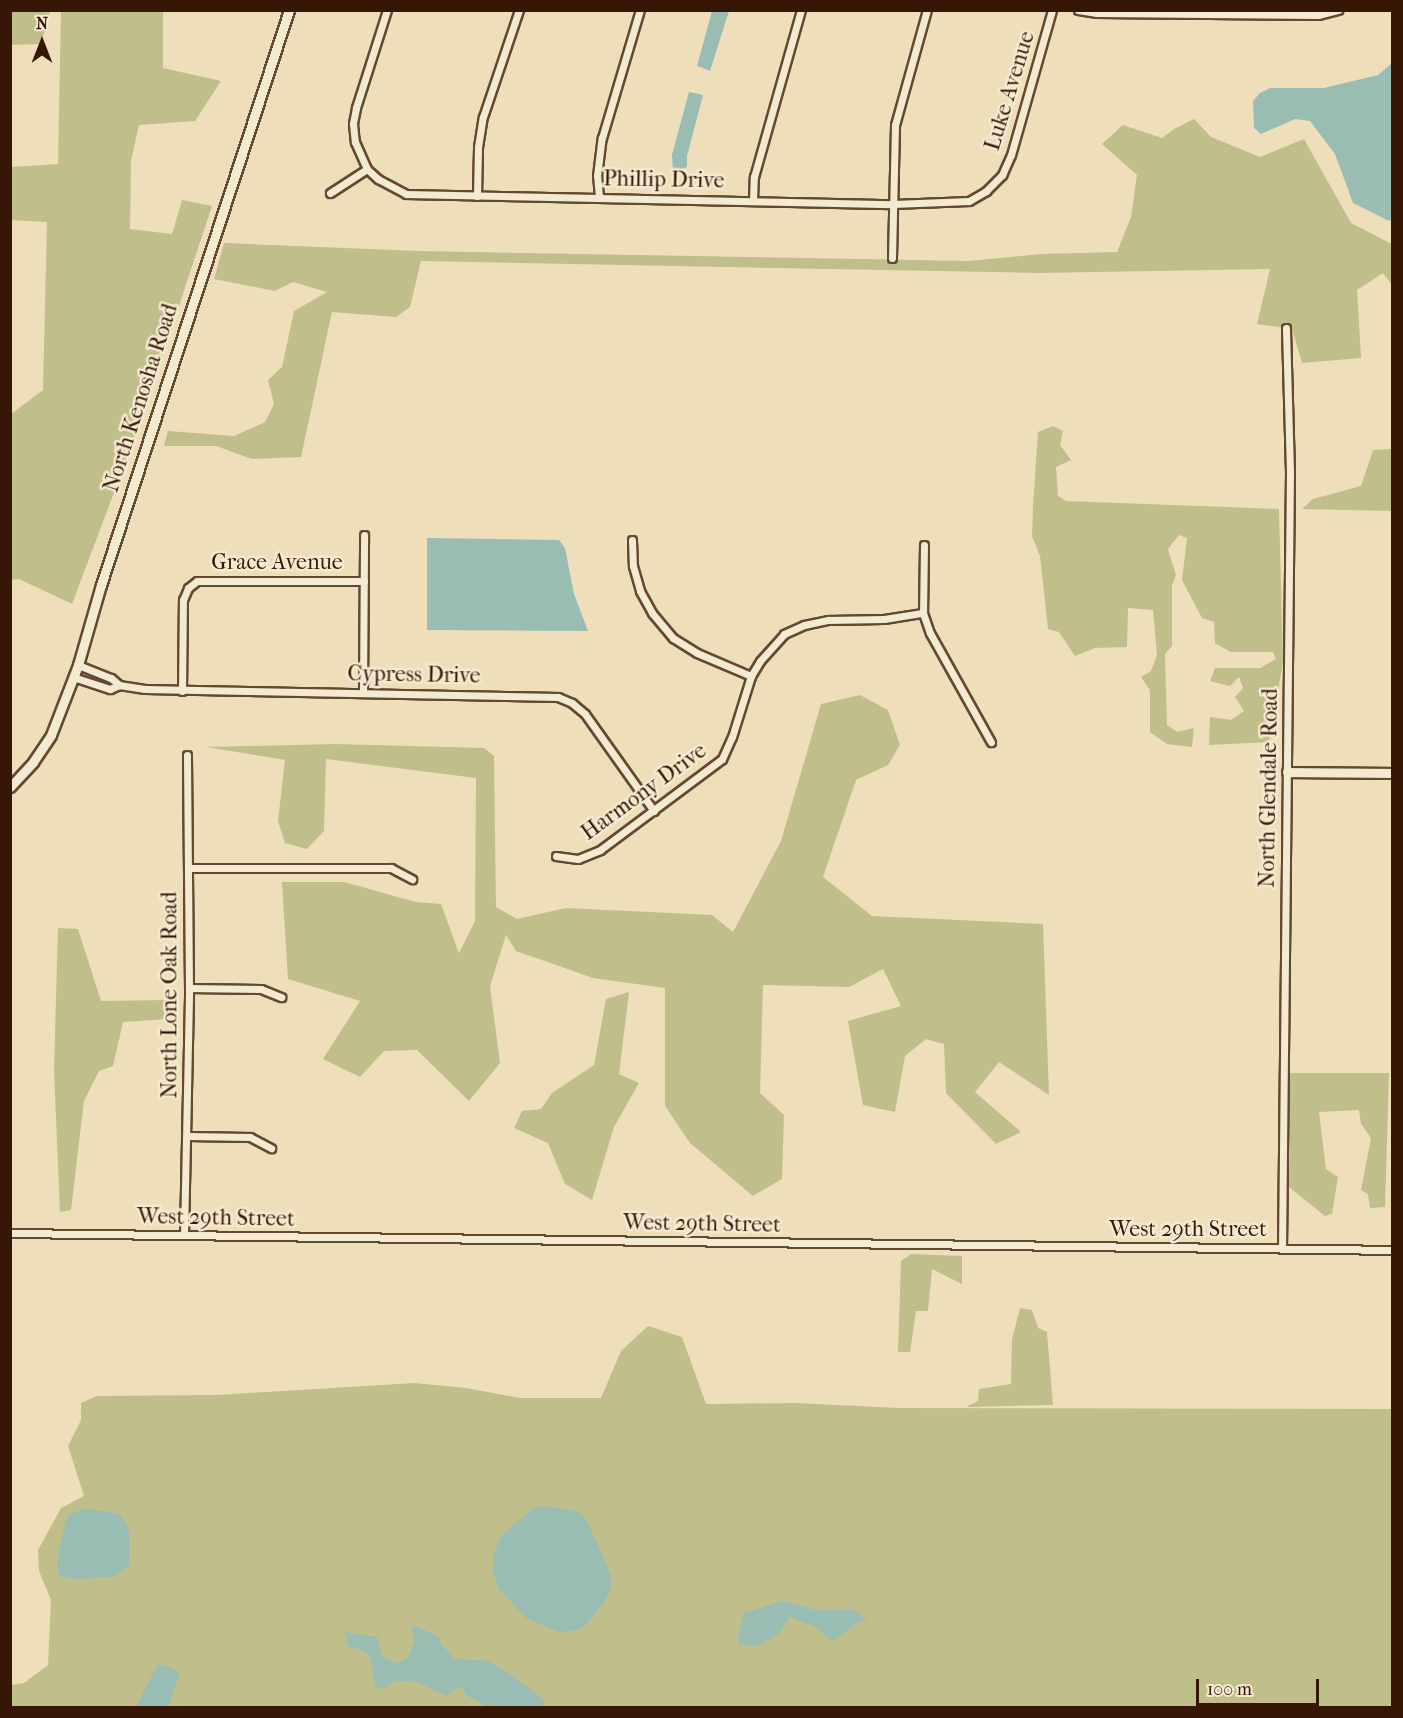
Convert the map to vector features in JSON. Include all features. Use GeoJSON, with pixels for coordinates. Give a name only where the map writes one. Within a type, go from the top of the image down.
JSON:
{"type":"FeatureCollection","features":[{"type":"Feature","properties":{"kind":"street","name":"North Kenosha Road"},"geometry":{"type":"LineString","coordinates":[[10,787],[43,749],[56,725],[78,665],[101,585],[289,10]]}},
{"type":"Feature","properties":{"kind":"street"},"geometry":{"type":"LineString","coordinates":[[330,193],[367,169],[355,142],[353,124],[387,10]]}},
{"type":"Feature","properties":{"kind":"street"},"geometry":{"type":"LineString","coordinates":[[477,196],[478,147],[483,117],[519,10]]}},
{"type":"Feature","properties":{"kind":"street"},"geometry":{"type":"LineString","coordinates":[[599,197],[597,176],[602,138],[640,10]]}},
{"type":"Feature","properties":{"kind":"street"},"geometry":{"type":"LineString","coordinates":[[753,200],[754,177],[801,10]]}},
{"type":"Feature","properties":{"kind":"street"},"geometry":{"type":"LineString","coordinates":[[892,258],[895,125],[927,10]]}},
{"type":"Feature","properties":{"kind":"street","name":"Luke Avenue"},"geometry":{"type":"LineString","coordinates":[[969,201],[986,191],[1002,175],[1014,144],[1052,10]]}},
{"type":"Feature","properties":{"kind":"street"},"geometry":{"type":"LineString","coordinates":[[1078,10],[1097,13],[1318,15],[1338,10]]}},
{"type":"Feature","properties":{"kind":"street","name":"Phillip Drive"},"geometry":{"type":"LineString","coordinates":[[367,169],[378,179],[406,194],[894,204],[969,201]]}},
{"type":"Feature","properties":{"kind":"street","name":"North Glendale Road"},"geometry":{"type":"LineString","coordinates":[[1282,1249],[1290,472],[1286,328]]}},
{"type":"Feature","properties":{"kind":"street"},"geometry":{"type":"LineString","coordinates":[[363,535],[363,692]]}},
{"type":"Feature","properties":{"kind":"street"},"geometry":{"type":"LineString","coordinates":[[632,540],[633,566],[640,591],[652,613],[672,638],[697,653],[751,676]]}},
{"type":"Feature","properties":{"kind":"street"},"geometry":{"type":"LineString","coordinates":[[924,545],[923,613],[930,633],[991,742]]}},
{"type":"Feature","properties":{"kind":"street","name":"Grace Avenue"},"geometry":{"type":"LineString","coordinates":[[182,691],[183,600],[188,588],[198,581],[364,581]]}},
{"type":"Feature","properties":{"kind":"street","name":"Harmony Drive"},"geometry":{"type":"LineString","coordinates":[[556,856],[578,859],[600,850],[722,759],[732,737],[751,676],[784,634],[804,625],[828,620],[884,619],[923,613]]}},
{"type":"Feature","properties":{"kind":"street","name":"Cypress Drive"},"geometry":{"type":"LineString","coordinates":[[78,665],[111,678],[119,685]]}},
{"type":"Feature","properties":{"kind":"street","name":"Cypress Drive"},"geometry":{"type":"LineString","coordinates":[[73,677],[110,689],[119,685],[182,691],[363,692],[558,697],[572,703],[585,714],[654,811]]}},
{"type":"Feature","properties":{"kind":"street","name":"North Lone Oak Road"},"geometry":{"type":"LineString","coordinates":[[184,1235],[189,988],[187,754]]}},
{"type":"Feature","properties":{"kind":"street"},"geometry":{"type":"LineString","coordinates":[[1287,772],[1392,773]]}},
{"type":"Feature","properties":{"kind":"street"},"geometry":{"type":"LineString","coordinates":[[189,868],[391,868],[412,879]]}},
{"type":"Feature","properties":{"kind":"street"},"geometry":{"type":"LineString","coordinates":[[189,988],[261,989],[281,998]]}},
{"type":"Feature","properties":{"kind":"street"},"geometry":{"type":"LineString","coordinates":[[187,1136],[250,1137],[271,1148]]}},
{"type":"Feature","properties":{"kind":"street","name":"West 29th Street"},"geometry":{"type":"LineString","coordinates":[[10,1233],[1392,1250]]}},
{"type":"Feature","properties":{"kind":"shaded area"},"geometry":{"type":"Polygon","coordinates":[[[10,11],[50,11],[41,44],[11,45],[10,11]]]}},
{"type":"Feature","properties":{"kind":"shaded area"},"geometry":{"type":"Polygon","coordinates":[[[61,11],[163,11],[163,68],[221,81],[195,121],[139,125],[131,161],[130,229],[172,234],[182,200],[212,206],[141,421],[72,604],[19,579],[10,580],[11,414],[43,390],[47,222],[11,220],[11,167],[58,164],[61,11]]]}},
{"type":"Feature","properties":{"kind":"shaded area"},"geometry":{"type":"Polygon","coordinates":[[[1194,119],[1211,137],[1260,157],[1304,139],[1351,223],[1392,244],[1392,285],[1383,273],[1357,290],[1361,358],[1302,363],[1292,329],[1257,324],[1270,269],[1038,273],[421,261],[410,307],[396,317],[332,312],[301,457],[252,459],[216,446],[164,446],[168,431],[234,436],[265,422],[274,404],[268,380],[282,367],[294,311],[327,292],[293,282],[275,291],[214,279],[224,243],[417,251],[968,261],[1041,254],[1117,252],[1131,217],[1137,175],[1102,144],[1123,125],[1162,138],[1194,119]]]}},
{"type":"Feature","properties":{"kind":"shaded area"},"geometry":{"type":"Polygon","coordinates":[[[1053,426],[1063,431],[1060,445],[1071,460],[1056,467],[1058,496],[1066,501],[1279,509],[1283,662],[1269,742],[1209,745],[1210,717],[1231,720],[1244,711],[1235,697],[1243,688],[1239,677],[1230,686],[1210,681],[1215,668],[1260,668],[1276,659],[1273,652],[1231,652],[1215,643],[1214,622],[1202,618],[1182,580],[1187,538],[1179,535],[1168,549],[1176,575],[1172,586],[1172,646],[1165,654],[1167,725],[1177,732],[1194,728],[1192,747],[1167,744],[1150,732],[1150,690],[1141,677],[1151,671],[1157,655],[1153,610],[1128,608],[1127,647],[1095,648],[1075,656],[1059,632],[1048,629],[1040,556],[1032,536],[1038,432],[1053,426]]]}},
{"type":"Feature","properties":{"kind":"shaded area"},"geometry":{"type":"Polygon","coordinates":[[[1392,449],[1392,511],[1302,509],[1313,499],[1361,486],[1373,450],[1392,449]]]}},
{"type":"Feature","properties":{"kind":"shaded area"},"geometry":{"type":"Polygon","coordinates":[[[860,695],[888,710],[900,745],[888,765],[856,780],[823,877],[872,916],[1043,924],[1049,1095],[999,1062],[975,1092],[1021,1132],[996,1144],[946,1093],[944,1044],[926,1039],[905,1056],[895,1112],[863,1105],[848,1021],[901,1006],[883,969],[849,987],[763,985],[760,1093],[784,1115],[782,1179],[753,1196],[690,1143],[665,1106],[665,988],[593,978],[516,951],[506,935],[490,986],[500,1063],[469,1101],[417,1050],[384,1051],[360,1077],[323,1059],[360,1001],[288,979],[282,882],[344,882],[416,902],[441,904],[459,953],[475,921],[476,778],[326,759],[324,831],[307,849],[285,843],[278,821],[285,760],[207,747],[335,744],[484,748],[494,756],[496,907],[517,919],[566,908],[712,915],[733,932],[781,841],[821,704],[860,695]]]}},
{"type":"Feature","properties":{"kind":"shaded area"},"geometry":{"type":"Polygon","coordinates":[[[58,928],[78,929],[101,1001],[166,1000],[167,1019],[123,1022],[113,1066],[99,1071],[84,1101],[71,1210],[60,1212],[54,1071],[58,928]]]}},
{"type":"Feature","properties":{"kind":"shaded area"},"geometry":{"type":"Polygon","coordinates":[[[629,992],[619,1074],[639,1083],[614,1127],[592,1200],[565,1184],[548,1143],[514,1128],[522,1111],[541,1109],[552,1093],[594,1065],[606,999],[629,992]]]}},
{"type":"Feature","properties":{"kind":"shaded area"},"geometry":{"type":"Polygon","coordinates":[[[1290,1073],[1389,1073],[1385,1207],[1370,1208],[1368,1194],[1361,1190],[1371,1138],[1361,1124],[1359,1110],[1319,1112],[1326,1169],[1338,1177],[1332,1214],[1325,1216],[1289,1187],[1290,1073]]]}},
{"type":"Feature","properties":{"kind":"shaded area"},"geometry":{"type":"Polygon","coordinates":[[[911,1254],[962,1256],[962,1284],[932,1269],[928,1311],[916,1311],[910,1352],[898,1352],[901,1261],[911,1254]]]}},
{"type":"Feature","properties":{"kind":"shaded area"},"geometry":{"type":"Polygon","coordinates":[[[1020,1308],[1032,1310],[1038,1328],[1047,1332],[1053,1405],[966,1407],[978,1401],[979,1389],[1011,1384],[1012,1339],[1020,1308]]]}},
{"type":"Feature","properties":{"kind":"shaded area"},"geometry":{"type":"Polygon","coordinates":[[[648,1326],[682,1337],[706,1404],[796,1403],[900,1408],[1392,1409],[1392,1707],[11,1708],[11,1685],[24,1683],[48,1665],[51,1600],[39,1571],[38,1550],[61,1508],[84,1496],[68,1446],[81,1420],[81,1403],[97,1396],[217,1395],[414,1383],[466,1388],[520,1398],[601,1398],[621,1351],[648,1326]]]}},
{"type":"Feature","properties":{"kind":"water"},"geometry":{"type":"Polygon","coordinates":[[[712,11],[729,11],[710,71],[697,66],[712,11]]]}},
{"type":"Feature","properties":{"kind":"water"},"geometry":{"type":"Polygon","coordinates":[[[1392,63],[1392,218],[1389,221],[1353,203],[1335,154],[1310,121],[1295,119],[1261,134],[1254,128],[1253,101],[1260,93],[1270,88],[1324,88],[1378,75],[1392,63]]]}},
{"type":"Feature","properties":{"kind":"water"},"geometry":{"type":"Polygon","coordinates":[[[689,92],[703,95],[687,156],[687,167],[673,172],[672,155],[689,92]]]}},
{"type":"Feature","properties":{"kind":"water"},"geometry":{"type":"Polygon","coordinates":[[[427,538],[559,540],[565,548],[574,594],[588,631],[427,630],[427,538]]]}},
{"type":"Feature","properties":{"kind":"water"},"geometry":{"type":"Polygon","coordinates":[[[544,1506],[572,1510],[582,1514],[611,1575],[610,1590],[604,1602],[584,1627],[574,1631],[559,1632],[526,1618],[498,1588],[493,1571],[494,1554],[501,1536],[532,1509],[544,1506]]]}},
{"type":"Feature","properties":{"kind":"water"},"geometry":{"type":"Polygon","coordinates":[[[89,1509],[119,1514],[126,1523],[129,1532],[129,1565],[117,1575],[110,1577],[75,1579],[58,1576],[57,1560],[66,1519],[73,1512],[89,1509]]]}},
{"type":"Feature","properties":{"kind":"water"},"geometry":{"type":"Polygon","coordinates":[[[782,1601],[817,1610],[855,1610],[867,1620],[857,1623],[833,1641],[815,1627],[790,1617],[778,1634],[758,1646],[739,1645],[738,1635],[744,1613],[782,1601]]]}},
{"type":"Feature","properties":{"kind":"water"},"geometry":{"type":"Polygon","coordinates":[[[416,1626],[439,1637],[441,1644],[455,1659],[489,1661],[511,1675],[544,1700],[543,1707],[488,1707],[466,1695],[462,1687],[454,1689],[447,1696],[417,1682],[395,1681],[385,1688],[375,1687],[370,1657],[360,1649],[348,1647],[345,1632],[377,1637],[382,1655],[394,1663],[407,1659],[415,1641],[412,1627],[416,1626]]]}},
{"type":"Feature","properties":{"kind":"water"},"geometry":{"type":"Polygon","coordinates":[[[164,1665],[178,1671],[179,1676],[168,1707],[136,1707],[157,1666],[164,1665]]]}}]}
